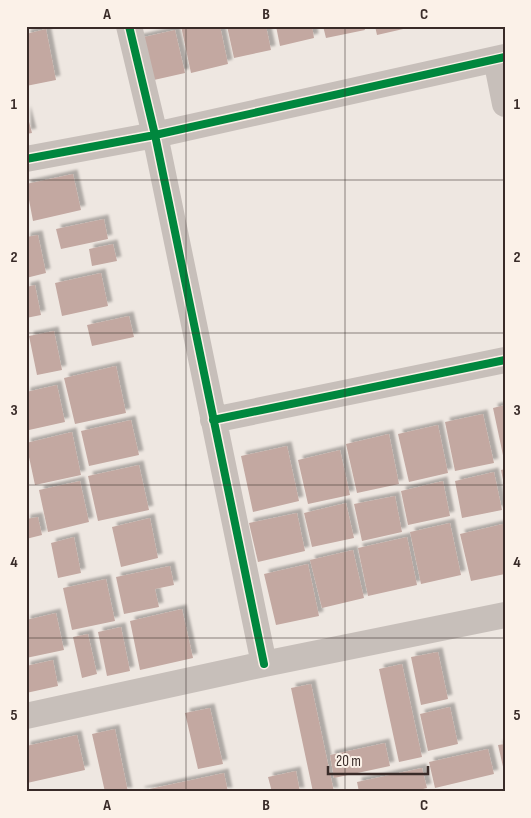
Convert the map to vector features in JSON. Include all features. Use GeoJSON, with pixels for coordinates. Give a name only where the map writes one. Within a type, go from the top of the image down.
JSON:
{"type":"FeatureCollection","features":[{"type":"Feature","properties":{"kind":"street"},"geometry":{"type":"LineString","coordinates":[[129,26],[155,135],[264,664]]}},
{"type":"Feature","properties":{"kind":"street"},"geometry":{"type":"LineString","coordinates":[[26,159],[155,135],[500,58],[505,104]]}},
{"type":"Feature","properties":{"kind":"street"},"geometry":{"type":"LineString","coordinates":[[213,420],[505,360]]}},
{"type":"Feature","properties":{"kind":"street"},"geometry":{"type":"LineString","coordinates":[[26,716],[505,614]]}},
{"type":"Feature","properties":{"kind":"building"},"geometry":{"type":"Polygon","coordinates":[[[181,26],[220,26],[228,64],[191,73],[181,26]]]}},
{"type":"Feature","properties":{"kind":"building"},"geometry":{"type":"Polygon","coordinates":[[[227,26],[266,26],[271,50],[234,58],[227,26]]]}},
{"type":"Feature","properties":{"kind":"building"},"geometry":{"type":"Polygon","coordinates":[[[276,26],[312,26],[314,38],[280,46],[276,26]]]}},
{"type":"Feature","properties":{"kind":"building"},"geometry":{"type":"Polygon","coordinates":[[[323,26],[364,26],[365,30],[326,38],[323,26]]]}},
{"type":"Feature","properties":{"kind":"building"},"geometry":{"type":"Polygon","coordinates":[[[375,26],[412,26],[412,27],[377,35],[375,26]]]}},
{"type":"Feature","properties":{"kind":"building"},"geometry":{"type":"Polygon","coordinates":[[[46,29],[56,80],[26,86],[26,34],[46,29]]]}},
{"type":"Feature","properties":{"kind":"building"},"geometry":{"type":"Polygon","coordinates":[[[175,30],[185,73],[145,82],[135,39],[175,30]]]}},
{"type":"Feature","properties":{"kind":"building"},"geometry":{"type":"Polygon","coordinates":[[[26,110],[32,133],[26,134],[26,110]]]}},
{"type":"Feature","properties":{"kind":"building"},"geometry":{"type":"Polygon","coordinates":[[[73,174],[81,210],[33,221],[26,184],[73,174]]]}},
{"type":"Feature","properties":{"kind":"building"},"geometry":{"type":"Polygon","coordinates":[[[104,219],[108,239],[61,249],[56,229],[104,219]]]}},
{"type":"Feature","properties":{"kind":"building"},"geometry":{"type":"Polygon","coordinates":[[[38,235],[46,273],[26,278],[26,237],[38,235]]]}},
{"type":"Feature","properties":{"kind":"building"},"geometry":{"type":"Polygon","coordinates":[[[113,244],[117,261],[92,266],[89,249],[113,244]]]}},
{"type":"Feature","properties":{"kind":"building"},"geometry":{"type":"Polygon","coordinates":[[[101,273],[108,306],[62,316],[55,283],[101,273]]]}},
{"type":"Feature","properties":{"kind":"building"},"geometry":{"type":"Polygon","coordinates":[[[35,285],[41,315],[26,318],[26,287],[35,285]]]}},
{"type":"Feature","properties":{"kind":"building"},"geometry":{"type":"Polygon","coordinates":[[[129,316],[134,337],[92,346],[87,325],[129,316]]]}},
{"type":"Feature","properties":{"kind":"building"},"geometry":{"type":"Polygon","coordinates":[[[54,331],[62,370],[37,375],[29,336],[54,331]]]}},
{"type":"Feature","properties":{"kind":"building"},"geometry":{"type":"Polygon","coordinates":[[[116,366],[126,413],[75,424],[64,378],[116,366]]]}},
{"type":"Feature","properties":{"kind":"building"},"geometry":{"type":"Polygon","coordinates":[[[57,385],[65,422],[29,430],[26,416],[26,392],[57,385]]]}},
{"type":"Feature","properties":{"kind":"building"},"geometry":{"type":"Polygon","coordinates":[[[505,405],[505,460],[504,460],[493,408],[505,405]]]}},
{"type":"Feature","properties":{"kind":"building"},"geometry":{"type":"Polygon","coordinates":[[[483,414],[494,463],[455,471],[445,422],[483,414]]]}},
{"type":"Feature","properties":{"kind":"building"},"geometry":{"type":"Polygon","coordinates":[[[131,420],[139,455],[89,466],[81,431],[131,420]]]}},
{"type":"Feature","properties":{"kind":"building"},"geometry":{"type":"Polygon","coordinates":[[[438,425],[448,473],[409,482],[398,434],[438,425]]]}},
{"type":"Feature","properties":{"kind":"building"},"geometry":{"type":"Polygon","coordinates":[[[72,432],[81,475],[35,485],[26,443],[72,432]]]}},
{"type":"Feature","properties":{"kind":"building"},"geometry":{"type":"Polygon","coordinates":[[[389,434],[399,484],[357,493],[346,444],[389,434]]]}},
{"type":"Feature","properties":{"kind":"building"},"geometry":{"type":"Polygon","coordinates":[[[287,446],[299,501],[253,512],[241,456],[287,446]]]}},
{"type":"Feature","properties":{"kind":"building"},"geometry":{"type":"Polygon","coordinates":[[[340,450],[350,495],[308,504],[298,460],[340,450]]]}},
{"type":"Feature","properties":{"kind":"building"},"geometry":{"type":"Polygon","coordinates":[[[139,465],[149,510],[98,521],[88,476],[139,465]]]}},
{"type":"Feature","properties":{"kind":"building"},"geometry":{"type":"Polygon","coordinates":[[[505,469],[505,485],[504,485],[501,470],[505,469]]]}},
{"type":"Feature","properties":{"kind":"building"},"geometry":{"type":"Polygon","coordinates":[[[494,472],[502,510],[462,518],[455,481],[494,472]]]}},
{"type":"Feature","properties":{"kind":"building"},"geometry":{"type":"Polygon","coordinates":[[[80,481],[89,522],[48,532],[39,490],[80,481]]]}},
{"type":"Feature","properties":{"kind":"building"},"geometry":{"type":"Polygon","coordinates":[[[443,481],[450,516],[408,525],[401,491],[443,481]]]}},
{"type":"Feature","properties":{"kind":"building"},"geometry":{"type":"Polygon","coordinates":[[[395,496],[402,532],[362,541],[354,504],[395,496]]]}},
{"type":"Feature","properties":{"kind":"building"},"geometry":{"type":"Polygon","coordinates":[[[346,503],[354,538],[312,547],[304,513],[346,503]]]}},
{"type":"Feature","properties":{"kind":"building"},"geometry":{"type":"Polygon","coordinates":[[[297,513],[305,551],[258,562],[249,523],[297,513]]]}},
{"type":"Feature","properties":{"kind":"building"},"geometry":{"type":"Polygon","coordinates":[[[38,517],[42,535],[26,539],[26,519],[38,517]]]}},
{"type":"Feature","properties":{"kind":"building"},"geometry":{"type":"Polygon","coordinates":[[[150,518],[158,558],[121,567],[112,527],[150,518]]]}},
{"type":"Feature","properties":{"kind":"building"},"geometry":{"type":"Polygon","coordinates":[[[450,523],[461,575],[421,584],[410,532],[450,523]]]}},
{"type":"Feature","properties":{"kind":"building"},"geometry":{"type":"Polygon","coordinates":[[[503,524],[505,574],[471,581],[460,534],[503,524]]]}},
{"type":"Feature","properties":{"kind":"building"},"geometry":{"type":"Polygon","coordinates":[[[74,537],[81,573],[58,578],[51,543],[74,537]]]}},
{"type":"Feature","properties":{"kind":"building"},"geometry":{"type":"Polygon","coordinates":[[[407,537],[417,585],[368,596],[358,548],[407,537]]]}},
{"type":"Feature","properties":{"kind":"building"},"geometry":{"type":"Polygon","coordinates":[[[353,550],[364,598],[322,608],[310,560],[353,550]]]}},
{"type":"Feature","properties":{"kind":"building"},"geometry":{"type":"Polygon","coordinates":[[[308,564],[319,616],[276,625],[264,574],[308,564]]]}},
{"type":"Feature","properties":{"kind":"building"},"geometry":{"type":"Polygon","coordinates":[[[170,566],[174,585],[155,589],[159,607],[124,614],[116,577],[170,566]]]}},
{"type":"Feature","properties":{"kind":"building"},"geometry":{"type":"Polygon","coordinates":[[[106,579],[115,621],[72,630],[63,588],[106,579]]]}},
{"type":"Feature","properties":{"kind":"building"},"geometry":{"type":"Polygon","coordinates":[[[182,609],[193,658],[140,670],[130,621],[182,609]]]}},
{"type":"Feature","properties":{"kind":"building"},"geometry":{"type":"Polygon","coordinates":[[[56,613],[64,650],[26,658],[26,620],[56,613]]]}},
{"type":"Feature","properties":{"kind":"building"},"geometry":{"type":"Polygon","coordinates":[[[121,627],[130,671],[107,676],[98,632],[121,627]]]}},
{"type":"Feature","properties":{"kind":"building"},"geometry":{"type":"Polygon","coordinates":[[[88,634],[97,674],[82,678],[73,637],[88,634]]]}},
{"type":"Feature","properties":{"kind":"building"},"geometry":{"type":"Polygon","coordinates":[[[438,652],[448,699],[421,705],[411,657],[438,652]]]}},
{"type":"Feature","properties":{"kind":"building"},"geometry":{"type":"Polygon","coordinates":[[[53,660],[58,686],[26,693],[26,666],[53,660]]]}},
{"type":"Feature","properties":{"kind":"building"},"geometry":{"type":"Polygon","coordinates":[[[402,664],[422,757],[399,762],[379,669],[402,664]]]}},
{"type":"Feature","properties":{"kind":"building"},"geometry":{"type":"Polygon","coordinates":[[[311,684],[334,792],[313,792],[291,688],[311,684]]]}},
{"type":"Feature","properties":{"kind":"building"},"geometry":{"type":"Polygon","coordinates":[[[450,707],[458,744],[428,751],[420,714],[450,707]]]}},
{"type":"Feature","properties":{"kind":"building"},"geometry":{"type":"Polygon","coordinates":[[[210,708],[223,764],[198,769],[185,713],[210,708]]]}},
{"type":"Feature","properties":{"kind":"building"},"geometry":{"type":"Polygon","coordinates":[[[115,729],[128,792],[105,792],[92,734],[115,729]]]}},
{"type":"Feature","properties":{"kind":"building"},"geometry":{"type":"Polygon","coordinates":[[[77,735],[85,770],[27,783],[26,746],[77,735]]]}},
{"type":"Feature","properties":{"kind":"building"},"geometry":{"type":"Polygon","coordinates":[[[385,743],[390,766],[334,778],[330,755],[385,743]]]}},
{"type":"Feature","properties":{"kind":"building"},"geometry":{"type":"Polygon","coordinates":[[[505,744],[505,771],[504,771],[498,745],[505,744]]]}},
{"type":"Feature","properties":{"kind":"building"},"geometry":{"type":"Polygon","coordinates":[[[488,749],[494,774],[435,788],[429,762],[488,749]]]}},
{"type":"Feature","properties":{"kind":"building"},"geometry":{"type":"Polygon","coordinates":[[[422,768],[427,788],[411,792],[359,792],[357,782],[422,768]]]}},
{"type":"Feature","properties":{"kind":"building"},"geometry":{"type":"Polygon","coordinates":[[[296,771],[300,792],[272,792],[268,777],[296,771]]]}},
{"type":"Feature","properties":{"kind":"building"},"geometry":{"type":"Polygon","coordinates":[[[224,773],[228,792],[140,792],[140,791],[224,773]]]}},
{"type":"Feature","properties":{"kind":"cycle path"},"geometry":{"type":"LineString","coordinates":[[129,26],[155,135],[264,664]]}},
{"type":"Feature","properties":{"kind":"cycle path"},"geometry":{"type":"LineString","coordinates":[[26,159],[155,135],[505,57]]}},
{"type":"Feature","properties":{"kind":"cycle path"},"geometry":{"type":"LineString","coordinates":[[213,420],[505,360]]}}]}
